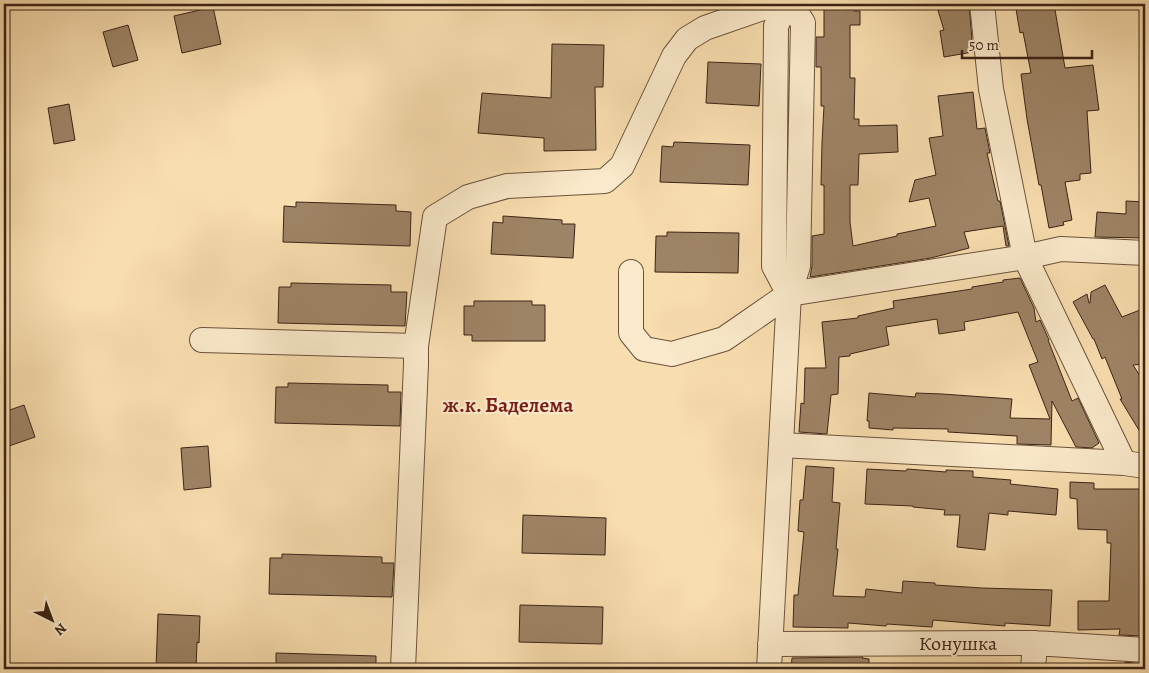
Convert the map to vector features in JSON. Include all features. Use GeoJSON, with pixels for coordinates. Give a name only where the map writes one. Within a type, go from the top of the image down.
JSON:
{"type":"FeatureCollection","features":[{"type":"Feature","properties":{"kind":"street"},"geometry":{"type":"LineString","coordinates":[[403,669],[416,346],[435,217],[468,197],[507,186],[605,182],[622,166],[674,56],[687,38],[705,28],[774,4]]}},
{"type":"Feature","properties":{"kind":"street"},"geometry":{"type":"LineString","coordinates":[[786,4],[776,26],[774,266],[789,294]]}},
{"type":"Feature","properties":{"kind":"street"},"geometry":{"type":"LineString","coordinates":[[769,669],[789,294],[798,266],[803,22],[791,4]]}},
{"type":"Feature","properties":{"kind":"street"},"geometry":{"type":"LineString","coordinates":[[982,4],[991,89],[1025,257],[1135,464]]}},
{"type":"Feature","properties":{"kind":"street"},"geometry":{"type":"LineString","coordinates":[[631,272],[630,333],[644,349],[672,354],[724,339],[789,294],[1025,257],[1061,249],[1145,253]]}},
{"type":"Feature","properties":{"kind":"street"},"geometry":{"type":"LineString","coordinates":[[202,340],[416,346]]}},
{"type":"Feature","properties":{"kind":"street"},"geometry":{"type":"LineString","coordinates":[[781,445],[1135,464]]}},
{"type":"Feature","properties":{"kind":"street"},"geometry":{"type":"LineString","coordinates":[[1033,669],[1034,643]]}},
{"type":"Feature","properties":{"kind":"street","name":"Конушка"},"geometry":{"type":"LineString","coordinates":[[770,644],[1034,643],[1145,650]]}},
{"type":"Feature","properties":{"kind":"building"},"geometry":{"type":"Polygon","coordinates":[[[824,4],[854,4],[854,11],[860,11],[860,25],[850,25],[850,78],[855,78],[854,119],[859,119],[859,126],[897,125],[898,152],[859,154],[858,185],[850,185],[850,222],[853,246],[936,226],[929,198],[909,202],[915,180],[936,175],[929,138],[943,136],[938,96],[973,92],[977,129],[985,128],[990,153],[987,153],[998,201],[1000,201],[1009,246],[1006,246],[1003,226],[964,232],[969,248],[931,258],[810,277],[812,236],[824,234],[824,185],[821,185],[824,106],[821,106],[821,67],[816,67],[816,37],[824,37],[824,4]]]}},
{"type":"Feature","properties":{"kind":"building"},"geometry":{"type":"Polygon","coordinates":[[[936,4],[969,4],[973,52],[944,57],[940,31],[944,30],[936,4]]]}},
{"type":"Feature","properties":{"kind":"building"},"geometry":{"type":"Polygon","coordinates":[[[1054,4],[1065,68],[1093,65],[1099,110],[1087,111],[1091,173],[1080,174],[1080,180],[1065,182],[1072,220],[1063,222],[1064,225],[1049,228],[1027,119],[1021,74],[1031,73],[1023,32],[1020,33],[1016,9],[1054,4]]]}},
{"type":"Feature","properties":{"kind":"building"},"geometry":{"type":"Polygon","coordinates":[[[213,7],[221,44],[182,53],[174,16],[213,7]]]}},
{"type":"Feature","properties":{"kind":"building"},"geometry":{"type":"Polygon","coordinates":[[[128,25],[138,60],[113,67],[103,32],[128,25]]]}},
{"type":"Feature","properties":{"kind":"building"},"geometry":{"type":"Polygon","coordinates":[[[552,44],[604,45],[603,87],[595,87],[596,150],[544,151],[544,138],[478,133],[482,93],[551,98],[552,44]]]}},
{"type":"Feature","properties":{"kind":"building"},"geometry":{"type":"Polygon","coordinates":[[[708,62],[761,64],[759,106],[706,103],[708,62]]]}},
{"type":"Feature","properties":{"kind":"building"},"geometry":{"type":"Polygon","coordinates":[[[69,104],[75,140],[54,144],[48,108],[69,104]]]}},
{"type":"Feature","properties":{"kind":"building"},"geometry":{"type":"Polygon","coordinates":[[[674,142],[750,145],[748,185],[660,182],[662,146],[673,147],[674,142]]]}},
{"type":"Feature","properties":{"kind":"building"},"geometry":{"type":"Polygon","coordinates":[[[1126,201],[1145,202],[1145,238],[1095,237],[1097,212],[1126,214],[1126,201]]]}},
{"type":"Feature","properties":{"kind":"building"},"geometry":{"type":"Polygon","coordinates":[[[296,202],[396,205],[396,211],[411,212],[410,246],[283,242],[284,206],[296,207],[296,202]]]}},
{"type":"Feature","properties":{"kind":"building"},"geometry":{"type":"Polygon","coordinates":[[[503,216],[562,220],[562,224],[575,224],[573,258],[491,254],[493,222],[503,223],[503,216]]]}},
{"type":"Feature","properties":{"kind":"building"},"geometry":{"type":"Polygon","coordinates":[[[667,232],[739,233],[738,273],[655,272],[656,236],[667,236],[667,232]]]}},
{"type":"Feature","properties":{"kind":"building"},"geometry":{"type":"Polygon","coordinates":[[[1020,278],[1034,308],[1036,322],[1040,320],[1049,340],[1072,401],[1078,398],[1099,443],[1092,448],[1076,447],[1052,401],[1051,445],[1017,444],[1017,436],[948,432],[948,429],[893,428],[893,430],[869,428],[869,421],[867,421],[869,393],[915,397],[916,393],[1012,399],[1010,418],[1050,419],[1029,365],[1038,362],[1018,312],[964,322],[965,330],[939,334],[937,319],[886,327],[889,345],[850,354],[850,356],[839,357],[838,394],[831,395],[827,434],[799,432],[801,403],[804,404],[805,368],[826,368],[822,322],[858,318],[858,316],[894,308],[893,301],[972,289],[972,287],[1020,278]]]}},
{"type":"Feature","properties":{"kind":"building"},"geometry":{"type":"Polygon","coordinates":[[[291,283],[391,285],[391,292],[407,292],[405,326],[278,323],[279,287],[291,287],[291,283]]]}},
{"type":"Feature","properties":{"kind":"building"},"geometry":{"type":"Polygon","coordinates":[[[1105,285],[1122,317],[1145,308],[1145,364],[1133,365],[1145,384],[1145,440],[1120,399],[1122,399],[1105,357],[1102,359],[1094,339],[1073,302],[1087,294],[1090,303],[1091,292],[1105,285]]]}},
{"type":"Feature","properties":{"kind":"building"},"geometry":{"type":"Polygon","coordinates":[[[474,301],[532,301],[532,305],[545,305],[545,341],[472,341],[472,335],[464,335],[464,306],[474,306],[474,301]]]}},
{"type":"Feature","properties":{"kind":"building"},"geometry":{"type":"Polygon","coordinates":[[[288,383],[388,385],[388,392],[401,392],[400,426],[275,423],[276,387],[288,387],[288,383]]]}},
{"type":"Feature","properties":{"kind":"building"},"geometry":{"type":"Polygon","coordinates":[[[24,405],[35,437],[9,446],[4,430],[4,412],[24,405]]]}},
{"type":"Feature","properties":{"kind":"building"},"geometry":{"type":"Polygon","coordinates":[[[208,446],[211,487],[184,490],[181,448],[208,446]]]}},
{"type":"Feature","properties":{"kind":"building"},"geometry":{"type":"Polygon","coordinates":[[[806,466],[834,468],[832,502],[840,503],[833,596],[865,597],[866,589],[902,593],[903,581],[982,588],[1052,590],[1050,626],[1005,623],[1005,626],[933,620],[932,627],[848,623],[848,628],[793,627],[794,595],[798,595],[804,532],[798,531],[800,500],[803,500],[806,466]]]}},
{"type":"Feature","properties":{"kind":"building"},"geometry":{"type":"Polygon","coordinates":[[[867,469],[906,471],[907,469],[946,472],[946,470],[973,471],[973,477],[1011,480],[1010,484],[1058,489],[1056,515],[1008,511],[1008,515],[989,513],[985,550],[957,547],[960,515],[944,515],[945,510],[913,506],[865,504],[867,469]]]}},
{"type":"Feature","properties":{"kind":"building"},"geometry":{"type":"Polygon","coordinates":[[[1070,482],[1094,483],[1094,489],[1143,489],[1142,568],[1144,568],[1142,606],[1145,606],[1144,636],[1119,635],[1120,629],[1078,630],[1078,601],[1109,601],[1111,543],[1107,543],[1107,530],[1078,529],[1077,499],[1070,498],[1070,482]]]}},
{"type":"Feature","properties":{"kind":"building"},"geometry":{"type":"Polygon","coordinates":[[[523,515],[606,518],[605,555],[522,553],[523,515]]]}},
{"type":"Feature","properties":{"kind":"building"},"geometry":{"type":"Polygon","coordinates":[[[282,554],[382,557],[382,563],[394,563],[392,597],[269,594],[270,558],[282,558],[282,554]]]}},
{"type":"Feature","properties":{"kind":"building"},"geometry":{"type":"Polygon","coordinates":[[[520,605],[603,607],[602,644],[519,642],[520,605]]]}},
{"type":"Feature","properties":{"kind":"building"},"geometry":{"type":"Polygon","coordinates":[[[158,614],[200,616],[196,669],[156,669],[158,614]]]}},
{"type":"Feature","properties":{"kind":"building"},"geometry":{"type":"Polygon","coordinates":[[[276,653],[376,656],[376,669],[276,669],[276,653]]]}},
{"type":"Feature","properties":{"kind":"building"},"geometry":{"type":"Polygon","coordinates":[[[863,657],[869,659],[869,669],[791,669],[792,658],[863,657]]]}},
{"type":"Feature","properties":{"kind":"building"},"geometry":{"type":"Polygon","coordinates":[[[1125,662],[1141,664],[1141,669],[1125,669],[1125,662]]]}},
{"type":"Feature","properties":{"kind":"district","name":"ж.к. Баделема"},"geometry":{"type":"Point","coordinates":[508,405]}}]}
